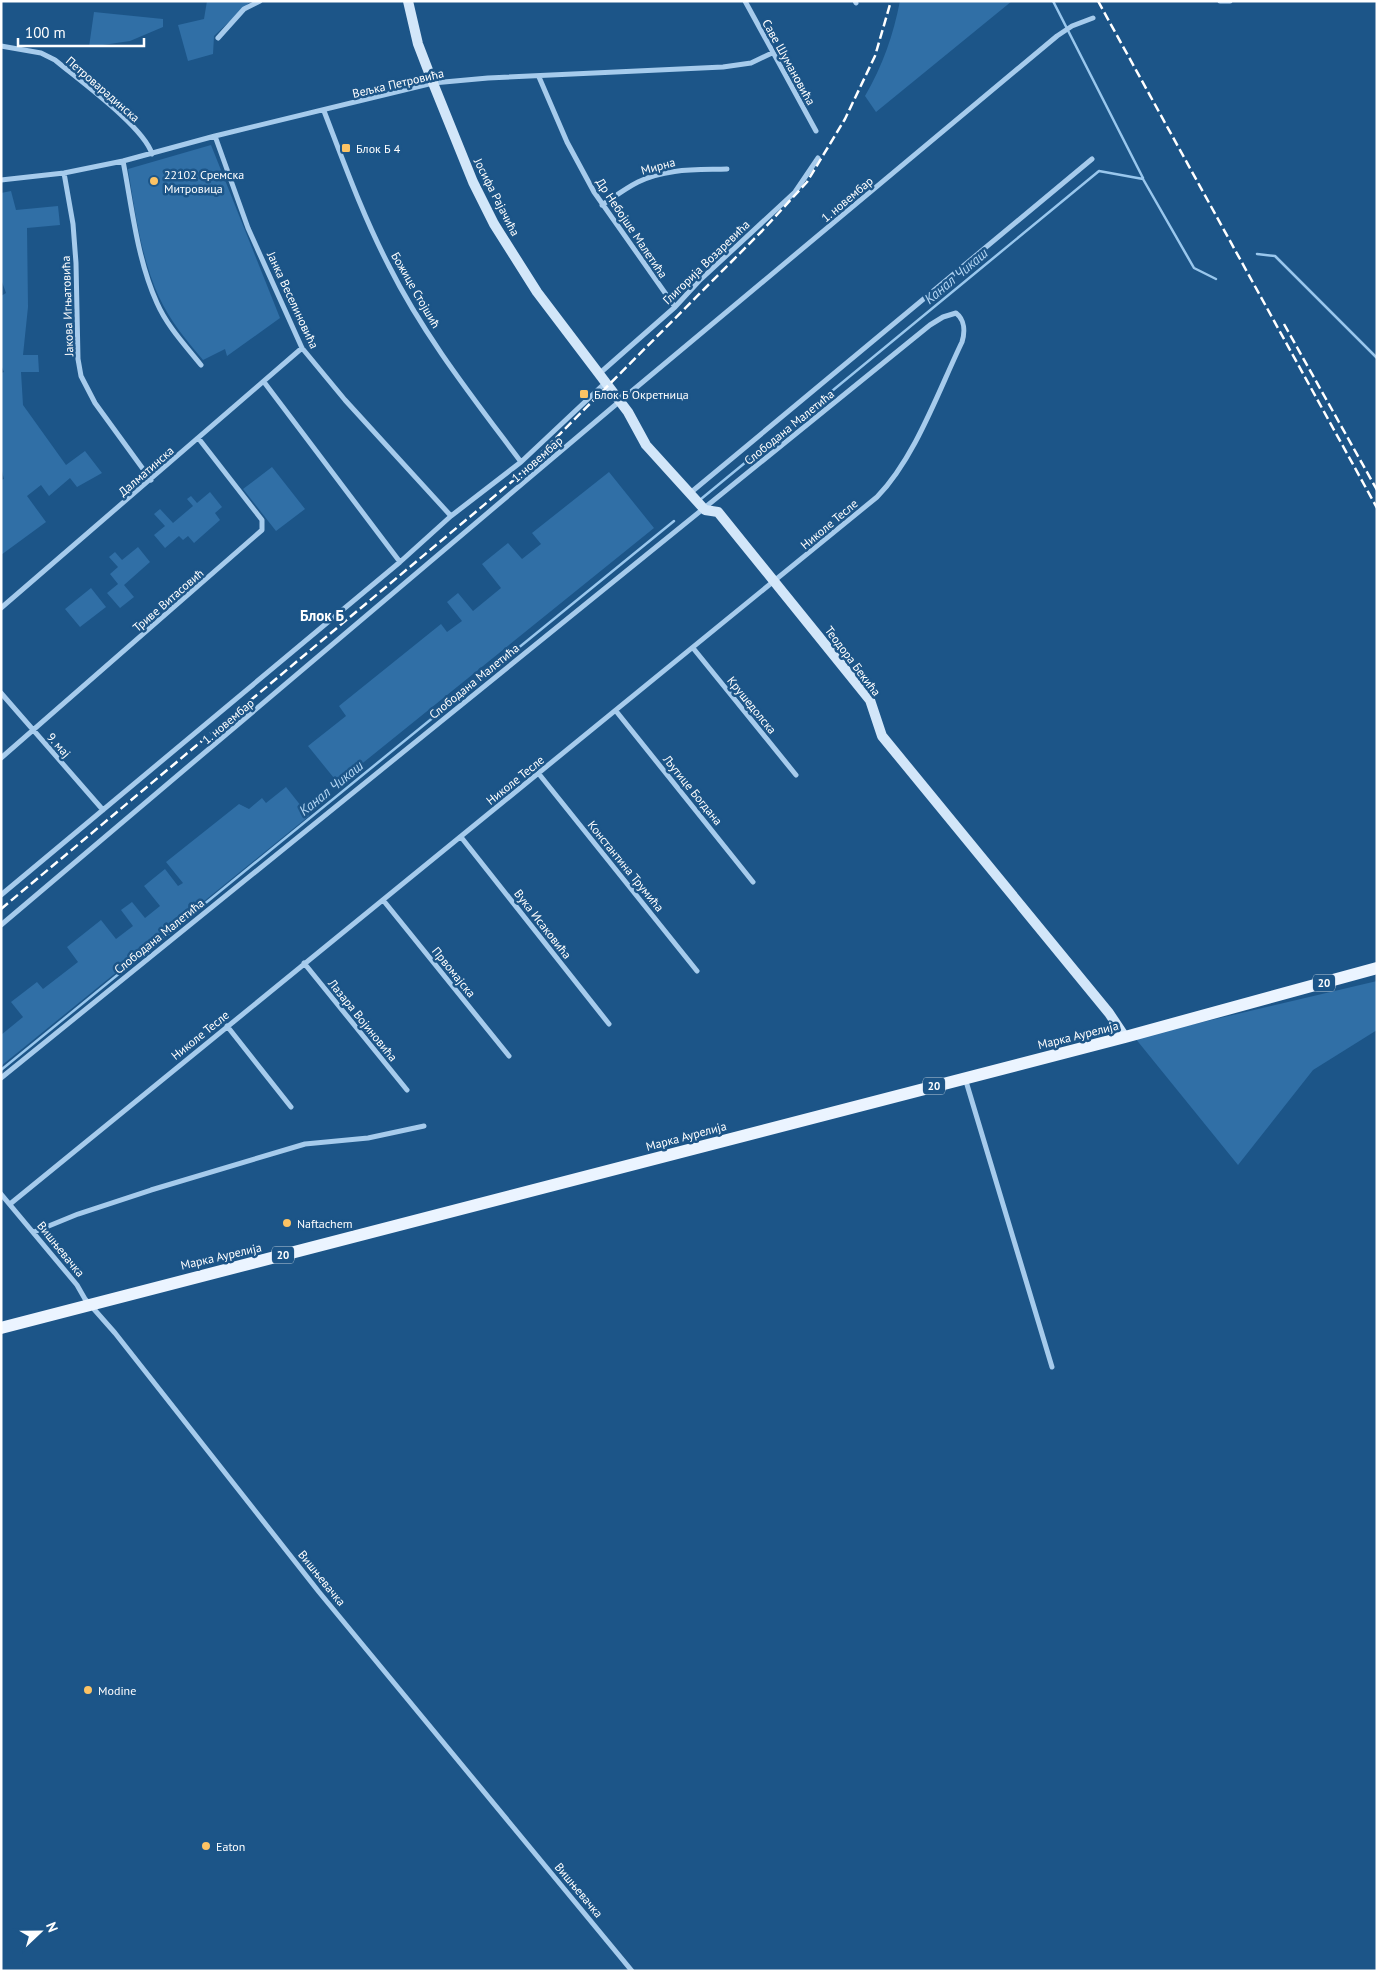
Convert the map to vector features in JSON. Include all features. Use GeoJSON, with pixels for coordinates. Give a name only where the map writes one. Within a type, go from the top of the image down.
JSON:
{"type":"FeatureCollection","features":[{"type":"Feature","properties":{"kind":"main road","name":"Марка Аурелија"},"geometry":{"type":"LineString","coordinates":[[1,1328],[1126,1037],[1377,968]]}},
{"type":"Feature","properties":{"kind":"street"},"geometry":{"type":"LineString","coordinates":[[218,38],[244,9],[260,1]]}},
{"type":"Feature","properties":{"kind":"street","name":"Јосифа Рајачића"},"geometry":{"type":"LineString","coordinates":[[408,1],[418,44],[433,84],[474,182],[494,224],[537,292],[606,383]]}},
{"type":"Feature","properties":{"kind":"street","name":"Саве Шумановића"},"geometry":{"type":"LineString","coordinates":[[745,1],[816,131]]}},
{"type":"Feature","properties":{"kind":"street"},"geometry":{"type":"LineString","coordinates":[[1220,1],[1230,1]]}},
{"type":"Feature","properties":{"kind":"street","name":"1. новембар"},"geometry":{"type":"LineString","coordinates":[[1,926],[620,401],[1057,36],[1072,26],[1093,18]]}},
{"type":"Feature","properties":{"kind":"street","name":"Петроварадинска"},"geometry":{"type":"LineString","coordinates":[[1,46],[41,53],[55,60],[145,138],[152,154]]}},
{"type":"Feature","properties":{"kind":"street","name":"Вељка Петровића"},"geometry":{"type":"LineString","coordinates":[[64,173],[123,161],[215,136],[433,84],[488,78],[724,67],[751,63],[772,53]]}},
{"type":"Feature","properties":{"kind":"street","name":"Др Небојше Малетића"},"geometry":{"type":"LineString","coordinates":[[539,77],[567,142],[602,205],[675,307]]}},
{"type":"Feature","properties":{"kind":"street","name":"Божице Стојшић"},"geometry":{"type":"LineString","coordinates":[[324,111],[366,217],[393,274],[462,382],[521,462]]}},
{"type":"Feature","properties":{"kind":"street","name":"Јанка Веселиновића"},"geometry":{"type":"LineString","coordinates":[[215,136],[248,228],[302,348],[345,400],[451,516]]}},
{"type":"Feature","properties":{"kind":"street","name":"Глигорија Возаревића"},"geometry":{"type":"LineString","coordinates":[[600,373],[675,307],[699,281],[795,192],[818,158]]}},
{"type":"Feature","properties":{"kind":"street","name":"Слободана Малетића"},"geometry":{"type":"LineString","coordinates":[[690,495],[1092,160]]}},
{"type":"Feature","properties":{"kind":"street"},"geometry":{"type":"LineString","coordinates":[[123,161],[146,271],[156,302],[174,331],[201,365]]}},
{"type":"Feature","properties":{"kind":"street","name":"Мирна"},"geometry":{"type":"LineString","coordinates":[[602,205],[638,182],[656,175],[677,170],[727,169]]}},
{"type":"Feature","properties":{"kind":"street"},"geometry":{"type":"LineString","coordinates":[[1,180],[64,173]]}},
{"type":"Feature","properties":{"kind":"street","name":"Јакова Игњатовића"},"geometry":{"type":"LineString","coordinates":[[64,173],[73,224],[80,376],[95,403],[151,480]]}},
{"type":"Feature","properties":{"kind":"street","name":"Слободана Малетића"},"geometry":{"type":"LineString","coordinates":[[1,1078],[368,778],[930,325],[943,317],[956,313],[962,321]]}},
{"type":"Feature","properties":{"kind":"street","name":"Николе Тесле"},"geometry":{"type":"LineString","coordinates":[[10,1204],[304,963],[776,582],[877,497],[891,482],[916,439],[962,342],[964,327],[962,321]]}},
{"type":"Feature","properties":{"kind":"street","name":"Далматинска"},"geometry":{"type":"LineString","coordinates":[[1,608],[199,439],[302,348]]}},
{"type":"Feature","properties":{"kind":"street"},"geometry":{"type":"LineString","coordinates":[[264,382],[400,562]]}},
{"type":"Feature","properties":{"kind":"street","name":"1. новембар"},"geometry":{"type":"LineString","coordinates":[[1,895],[400,562],[451,516],[521,462],[606,383]]}},
{"type":"Feature","properties":{"kind":"street","name":"Теодора Бекића"},"geometry":{"type":"LineString","coordinates":[[606,383],[620,401],[646,445],[703,508],[718,512],[870,700],[882,736],[1109,1013],[1126,1037]]}},
{"type":"Feature","properties":{"kind":"street","name":"Триве Витасовић"},"geometry":{"type":"LineString","coordinates":[[1,758],[262,530],[262,520],[199,439]]}},
{"type":"Feature","properties":{"kind":"street","name":"Крушедолска"},"geometry":{"type":"LineString","coordinates":[[693,648],[796,775]]}},
{"type":"Feature","properties":{"kind":"street","name":"9. мај"},"geometry":{"type":"LineString","coordinates":[[1,693],[103,810]]}},
{"type":"Feature","properties":{"kind":"street","name":"Љутице Богдана"},"geometry":{"type":"LineString","coordinates":[[616,711],[754,882]]}},
{"type":"Feature","properties":{"kind":"street","name":"Константина Трумића"},"geometry":{"type":"LineString","coordinates":[[540,774],[697,971]]}},
{"type":"Feature","properties":{"kind":"street","name":"Вука Исаковића"},"geometry":{"type":"LineString","coordinates":[[461,837],[609,1024]]}},
{"type":"Feature","properties":{"kind":"street","name":"Првомајска"},"geometry":{"type":"LineString","coordinates":[[383,900],[509,1056]]}},
{"type":"Feature","properties":{"kind":"street","name":"Лазара Војиновића"},"geometry":{"type":"LineString","coordinates":[[304,963],[407,1090]]}},
{"type":"Feature","properties":{"kind":"street"},"geometry":{"type":"LineString","coordinates":[[227,1026],[291,1107]]}},
{"type":"Feature","properties":{"kind":"street"},"geometry":{"type":"LineString","coordinates":[[965,1078],[1052,1367]]}},
{"type":"Feature","properties":{"kind":"street"},"geometry":{"type":"LineString","coordinates":[[34,1232],[78,1214],[133,1196],[305,1144],[368,1138],[424,1126]]}},
{"type":"Feature","properties":{"kind":"street","name":"Вишњевачка"},"geometry":{"type":"LineString","coordinates":[[1,1194],[77,1284],[90,1305],[115,1333],[319,1592],[632,1971]]}},
{"type":"Feature","properties":{"kind":"shaded area"},"geometry":{"type":"Polygon","coordinates":[[[207,1],[251,1],[214,36],[213,54],[188,61],[178,25],[204,19],[207,1]]]}},
{"type":"Feature","properties":{"kind":"shaded area"},"geometry":{"type":"Polygon","coordinates":[[[900,1],[1012,1],[876,112],[865,96],[887,50],[900,1]]]}},
{"type":"Feature","properties":{"kind":"shaded area"},"geometry":{"type":"Polygon","coordinates":[[[94,12],[163,19],[163,27],[130,41],[89,47],[94,12]]]}},
{"type":"Feature","properties":{"kind":"shaded area"},"geometry":{"type":"Polygon","coordinates":[[[211,145],[280,318],[227,356],[225,349],[203,360],[168,314],[153,282],[139,234],[128,169],[211,145]]]}},
{"type":"Feature","properties":{"kind":"shaded area"},"geometry":{"type":"Polygon","coordinates":[[[11,191],[16,210],[58,206],[60,225],[27,228],[28,307],[23,355],[38,355],[39,372],[21,372],[23,405],[66,465],[85,451],[102,473],[77,487],[70,478],[49,496],[41,485],[27,496],[46,522],[1,555],[1,480],[4,479],[1,467],[1,373],[4,372],[1,365],[1,296],[6,293],[1,279],[1,193],[11,191]]]}},
{"type":"Feature","properties":{"kind":"shaded area"},"geometry":{"type":"Polygon","coordinates":[[[272,467],[305,509],[276,531],[243,489],[272,467]]]}},
{"type":"Feature","properties":{"kind":"shaded area"},"geometry":{"type":"Polygon","coordinates":[[[609,472],[654,528],[338,783],[308,746],[346,716],[339,706],[441,624],[447,632],[462,621],[447,602],[458,593],[473,611],[501,588],[482,564],[508,543],[522,559],[541,544],[532,533],[609,472]]]}},
{"type":"Feature","properties":{"kind":"shaded area"},"geometry":{"type":"Polygon","coordinates":[[[210,492],[222,507],[215,513],[220,520],[194,543],[188,536],[183,540],[179,536],[165,548],[154,535],[165,526],[154,514],[160,509],[173,523],[193,506],[187,499],[191,496],[197,503],[210,492]]]}},
{"type":"Feature","properties":{"kind":"shaded area"},"geometry":{"type":"Polygon","coordinates":[[[138,547],[150,562],[124,585],[134,597],[120,608],[107,593],[118,584],[110,574],[118,567],[109,557],[115,552],[122,560],[138,547]]]}},
{"type":"Feature","properties":{"kind":"shaded area"},"geometry":{"type":"Polygon","coordinates":[[[91,588],[106,607],[80,627],[65,609],[91,588]]]}},
{"type":"Feature","properties":{"kind":"shaded area"},"geometry":{"type":"Polygon","coordinates":[[[286,787],[309,816],[1,1066],[1,1035],[23,1017],[11,1002],[37,982],[43,989],[78,962],[67,947],[101,920],[116,939],[133,926],[121,910],[132,902],[145,918],[160,906],[144,886],[165,869],[178,886],[183,883],[166,862],[239,804],[249,809],[262,798],[266,803],[286,787]]]}},
{"type":"Feature","properties":{"kind":"shaded area"},"geometry":{"type":"Polygon","coordinates":[[[1377,981],[1377,1030],[1313,1070],[1238,1165],[1135,1038],[1377,981]]]}},
{"type":"Feature","properties":{"kind":"waterway"},"geometry":{"type":"LineString","coordinates":[[1053,1],[1143,178]]}},
{"type":"Feature","properties":{"kind":"waterway","name":"Канал Чикаш"},"geometry":{"type":"LineString","coordinates":[[701,499],[1099,171],[1143,179],[1194,268],[1216,279]]}},
{"type":"Feature","properties":{"kind":"waterway","name":"Канал Чикаш"},"geometry":{"type":"LineString","coordinates":[[1257,254],[1275,256],[1377,358]]}},
{"type":"Feature","properties":{"kind":"waterway","name":"Канал Чикаш"},"geometry":{"type":"LineString","coordinates":[[1,1070],[674,521]]}},
{"type":"Feature","properties":{"kind":"railway"},"geometry":{"type":"LineString","coordinates":[[1,909],[515,479],[762,231],[807,182],[845,119],[875,56],[891,1]]}},
{"type":"Feature","properties":{"kind":"railway"},"geometry":{"type":"LineString","coordinates":[[1098,1],[1377,508]]}},
{"type":"Feature","properties":{"kind":"railway"},"geometry":{"type":"LineString","coordinates":[[1284,324],[1377,490]]}},
{"type":"Feature","properties":{"kind":"place","name":"Блок Б 4"},"geometry":{"type":"Point","coordinates":[346,148]}},
{"type":"Feature","properties":{"kind":"place","name":"22102 Сремска Митровица"},"geometry":{"type":"Point","coordinates":[154,181]}},
{"type":"Feature","properties":{"kind":"place","name":"Блок Б Окретница"},"geometry":{"type":"Point","coordinates":[584,394]}},
{"type":"Feature","properties":{"kind":"place","name":"Naftachem"},"geometry":{"type":"Point","coordinates":[287,1223]}},
{"type":"Feature","properties":{"kind":"place","name":"Modine"},"geometry":{"type":"Point","coordinates":[88,1690]}},
{"type":"Feature","properties":{"kind":"place","name":"Eaton"},"geometry":{"type":"Point","coordinates":[206,1846]}},
{"type":"Feature","properties":{"kind":"district","name":"Блок Б"},"geometry":{"type":"Point","coordinates":[322,615]}}]}
